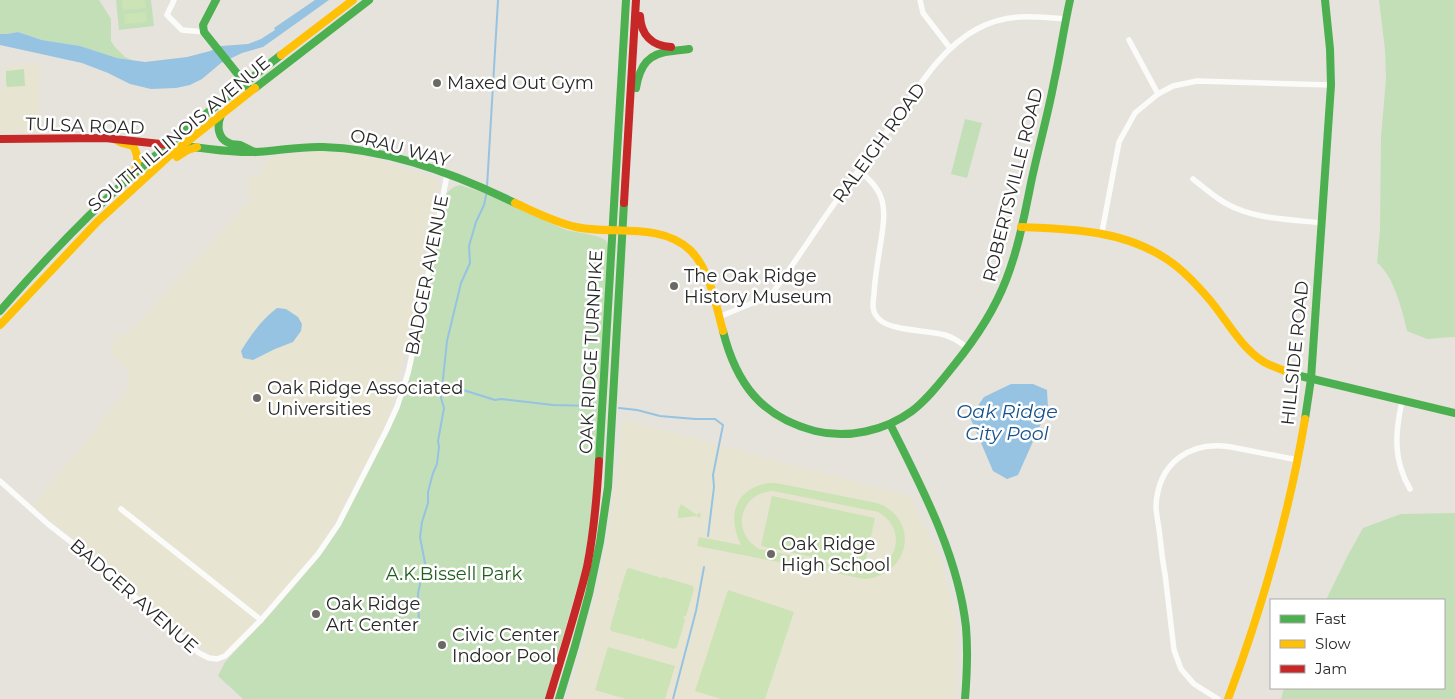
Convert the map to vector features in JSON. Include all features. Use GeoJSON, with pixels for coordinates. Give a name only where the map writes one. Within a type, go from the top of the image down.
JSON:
{"type":"FeatureCollection","features":[{"type":"Feature","properties":{"kind":"main road"},"geometry":{"type":"LineString","coordinates":[[216,0],[203,29],[214,46],[251,90]]}},
{"type":"Feature","properties":{"kind":"main road","name":"SOUTH ILLINOIS AVENUE"},"geometry":{"type":"LineString","coordinates":[[0,311],[69,237],[127,181],[245,82],[353,0]]}},
{"type":"Feature","properties":{"kind":"main road","name":"SOUTH ILLINOIS AVENUE"},"geometry":{"type":"LineString","coordinates":[[0,326],[97,222],[170,156],[251,90],[369,0]]}},
{"type":"Feature","properties":{"kind":"main road","name":"OAK RIDGE TURNPIKE"},"geometry":{"type":"LineString","coordinates":[[549,699],[578,601],[597,500],[626,0]]}},
{"type":"Feature","properties":{"kind":"main road","name":"OAK RIDGE TURNPIKE"},"geometry":{"type":"LineString","coordinates":[[559,699],[585,614],[596,567],[606,501],[636,0]]}},
{"type":"Feature","properties":{"kind":"main road"},"geometry":{"type":"LineString","coordinates":[[627,155],[634,120],[636,88],[641,68],[648,58],[657,53],[689,49],[683,46],[658,46],[645,35],[640,25],[641,0]]}},
{"type":"Feature","properties":{"kind":"main road","name":"ROBERTSVILLE ROAD"},"geometry":{"type":"LineString","coordinates":[[613,231],[662,235],[683,244],[691,250],[705,272],[729,355],[736,370],[757,400],[774,413],[802,427],[829,433],[856,433],[890,424],[906,416],[920,405],[943,380],[986,322],[1001,295],[1013,261],[1021,227],[1054,84],[1070,0]]}},
{"type":"Feature","properties":{"kind":"main road","name":"HILLSIDE ROAD"},"geometry":{"type":"LineString","coordinates":[[1228,699],[1251,638],[1272,569],[1298,460],[1310,379],[1330,85],[1330,49],[1325,0]]}},
{"type":"Feature","properties":{"kind":"main road"},"geometry":{"type":"LineString","coordinates":[[222,114],[217,126],[219,134],[224,140],[255,152]]}},
{"type":"Feature","properties":{"kind":"main road"},"geometry":{"type":"LineString","coordinates":[[112,138],[133,146],[136,151],[138,165],[127,181]]}},
{"type":"Feature","properties":{"kind":"main road","name":"TULSA ROAD"},"geometry":{"type":"LineString","coordinates":[[0,139],[112,138],[170,144]]}},
{"type":"Feature","properties":{"kind":"main road","name":"ORAU WAY"},"geometry":{"type":"LineString","coordinates":[[170,144],[255,152],[294,147],[324,146],[349,148],[378,154],[447,175],[484,188],[572,226],[613,231]]}},
{"type":"Feature","properties":{"kind":"main road"},"geometry":{"type":"LineString","coordinates":[[97,222],[132,196],[178,156],[197,147]]}},
{"type":"Feature","properties":{"kind":"main road"},"geometry":{"type":"LineString","coordinates":[[1021,227],[1102,232],[1142,245],[1170,261],[1197,284],[1251,351],[1265,362],[1280,370],[1310,379],[1455,413]]}},
{"type":"Feature","properties":{"kind":"main road"},"geometry":{"type":"LineString","coordinates":[[890,424],[929,503],[957,578],[963,605],[968,648],[965,699]]}},
{"type":"Feature","properties":{"kind":"street"},"geometry":{"type":"LineString","coordinates":[[174,0],[167,15],[182,30],[203,29]]}},
{"type":"Feature","properties":{"kind":"street"},"geometry":{"type":"LineString","coordinates":[[920,0],[923,13],[950,48]]}},
{"type":"Feature","properties":{"kind":"street","name":"RALEIGH ROAD"},"geometry":{"type":"LineString","coordinates":[[719,317],[764,298],[773,292],[858,170],[950,48],[976,30],[1009,18],[1029,16],[1066,20]]}},
{"type":"Feature","properties":{"kind":"street"},"geometry":{"type":"LineString","coordinates":[[1129,40],[1158,94]]}},
{"type":"Feature","properties":{"kind":"street"},"geometry":{"type":"LineString","coordinates":[[1102,232],[1119,142],[1135,113],[1158,94],[1173,86],[1196,81],[1330,85]]}},
{"type":"Feature","properties":{"kind":"street"},"geometry":{"type":"LineString","coordinates":[[858,170],[870,178],[876,187],[881,196],[885,211],[872,309],[877,318],[885,325],[945,335],[968,348]]}},
{"type":"Feature","properties":{"kind":"street","name":"BADGER AVENUE"},"geometry":{"type":"LineString","coordinates":[[0,481],[199,653],[217,660],[225,656],[261,620],[318,554],[338,525],[386,431],[397,407],[408,373],[447,175]]}},
{"type":"Feature","properties":{"kind":"street"},"geometry":{"type":"LineString","coordinates":[[1193,179],[1219,200],[1237,209],[1257,215],[1322,223]]}},
{"type":"Feature","properties":{"kind":"street"},"geometry":{"type":"LineString","coordinates":[[1402,400],[1397,425],[1397,449],[1400,465],[1410,489]]}},
{"type":"Feature","properties":{"kind":"street"},"geometry":{"type":"LineString","coordinates":[[1218,699],[1194,684],[1182,669],[1174,650],[1156,509],[1160,485],[1166,472],[1178,458],[1191,450],[1206,446],[1220,445],[1298,460]]}},
{"type":"Feature","properties":{"kind":"street"},"geometry":{"type":"LineString","coordinates":[[121,509],[261,620]]}},
{"type":"Feature","properties":{"kind":"shaded area"},"geometry":{"type":"Polygon","coordinates":[[[39,64],[39,132],[0,133],[0,96],[3,86],[4,67],[39,64]]]}},
{"type":"Feature","properties":{"kind":"shaded area","name":"Oak Ridge Associated Universities"},"geometry":{"type":"Polygon","coordinates":[[[311,152],[353,153],[434,177],[439,191],[434,219],[429,225],[425,226],[423,233],[427,236],[430,243],[389,417],[337,519],[315,554],[265,610],[230,648],[222,654],[212,656],[32,505],[97,429],[97,425],[128,388],[128,375],[125,368],[113,355],[111,349],[115,337],[119,332],[125,337],[247,204],[252,203],[247,188],[248,178],[263,174],[263,166],[270,157],[311,152]]]}},
{"type":"Feature","properties":{"kind":"shaded area","name":"Oak Ridge High School"},"geometry":{"type":"Polygon","coordinates":[[[623,419],[909,496],[943,565],[957,626],[957,685],[954,699],[568,699],[590,622],[602,569],[613,503],[623,419]]]}},
{"type":"Feature","properties":{"kind":"green space"},"geometry":{"type":"Polygon","coordinates":[[[0,0],[99,0],[111,19],[111,41],[125,57],[132,60],[117,58],[79,46],[42,40],[18,32],[0,34],[0,0]]]}},
{"type":"Feature","properties":{"kind":"green space"},"geometry":{"type":"Polygon","coordinates":[[[116,0],[151,0],[154,26],[119,30],[116,0]]]}},
{"type":"Feature","properties":{"kind":"green space"},"geometry":{"type":"Polygon","coordinates":[[[122,0],[145,0],[146,8],[123,10],[122,0]]]}},
{"type":"Feature","properties":{"kind":"green space"},"geometry":{"type":"Polygon","coordinates":[[[1379,0],[1455,0],[1455,337],[1427,339],[1407,331],[1400,304],[1392,284],[1383,268],[1377,263],[1380,230],[1381,137],[1386,79],[1385,50],[1379,0]]]}},
{"type":"Feature","properties":{"kind":"green space"},"geometry":{"type":"Polygon","coordinates":[[[146,12],[147,22],[125,24],[124,14],[146,12]]]}},
{"type":"Feature","properties":{"kind":"green space"},"geometry":{"type":"Polygon","coordinates":[[[24,69],[25,86],[7,87],[6,71],[24,69]]]}},
{"type":"Feature","properties":{"kind":"green space"},"geometry":{"type":"Polygon","coordinates":[[[965,119],[982,123],[967,178],[951,174],[965,119]]]}},
{"type":"Feature","properties":{"kind":"green space","name":"A.K.Bissell Park"},"geometry":{"type":"Polygon","coordinates":[[[460,185],[484,193],[566,230],[602,238],[609,247],[593,503],[584,564],[545,699],[243,699],[218,676],[225,662],[271,613],[321,555],[337,531],[408,383],[419,338],[444,197],[451,189],[460,185]]]}},
{"type":"Feature","properties":{"kind":"green space"},"geometry":{"type":"Polygon","coordinates":[[[776,483],[877,503],[891,510],[900,521],[904,533],[904,545],[900,557],[892,568],[880,575],[865,579],[697,546],[699,537],[741,545],[734,514],[741,498],[757,486],[776,483]],[[773,491],[762,493],[746,506],[742,524],[744,533],[750,542],[759,549],[867,570],[878,567],[886,562],[895,546],[896,536],[893,527],[878,512],[773,491]]]}},
{"type":"Feature","properties":{"kind":"green space"},"geometry":{"type":"Polygon","coordinates":[[[772,496],[875,518],[864,568],[761,546],[772,496]]]}},
{"type":"Feature","properties":{"kind":"green space"},"geometry":{"type":"Polygon","coordinates":[[[681,504],[697,515],[698,513],[701,514],[700,518],[697,516],[678,518],[681,504]]]}},
{"type":"Feature","properties":{"kind":"green space"},"geometry":{"type":"Polygon","coordinates":[[[1455,513],[1455,699],[1281,699],[1284,689],[1445,689],[1445,599],[1326,599],[1363,528],[1401,514],[1455,513]]]}},
{"type":"Feature","properties":{"kind":"green space"},"geometry":{"type":"Polygon","coordinates":[[[627,569],[659,577],[660,579],[663,577],[693,586],[694,589],[686,616],[683,617],[685,620],[677,647],[674,649],[643,638],[611,631],[610,628],[618,600],[620,599],[618,597],[627,569]]]}},
{"type":"Feature","properties":{"kind":"green space"},"geometry":{"type":"Polygon","coordinates":[[[728,590],[794,612],[765,699],[721,699],[695,691],[728,590]]]}},
{"type":"Feature","properties":{"kind":"green space"},"geometry":{"type":"Polygon","coordinates":[[[608,647],[675,666],[665,699],[626,699],[595,690],[608,647]]]}},
{"type":"Feature","properties":{"kind":"water"},"geometry":{"type":"Polygon","coordinates":[[[315,0],[329,0],[263,47],[242,53],[221,63],[202,79],[190,85],[176,88],[151,89],[130,84],[82,63],[0,45],[0,34],[18,32],[42,40],[80,46],[117,58],[145,62],[187,57],[221,46],[248,44],[261,39],[315,0]]]}},
{"type":"Feature","properties":{"kind":"water"},"geometry":{"type":"Polygon","coordinates":[[[277,308],[286,309],[298,317],[302,324],[301,331],[293,342],[253,360],[243,358],[241,351],[249,339],[262,322],[277,308]]]}},
{"type":"Feature","properties":{"kind":"water","name":"Oak Ridge City Pool"},"geometry":{"type":"Polygon","coordinates":[[[1011,384],[1033,384],[1047,390],[1048,408],[1018,475],[1007,479],[993,471],[970,417],[984,397],[1011,384]]]}},
{"type":"Feature","properties":{"kind":"waterway"},"geometry":{"type":"LineString","coordinates":[[487,187],[498,0]]}},
{"type":"Feature","properties":{"kind":"waterway"},"geometry":{"type":"LineString","coordinates":[[419,624],[418,593],[425,563],[420,537],[428,503],[428,492],[437,464],[438,441],[444,408],[441,398],[447,341],[461,283],[470,263],[469,246],[476,222],[484,205],[487,191]]}},
{"type":"Feature","properties":{"kind":"waterway"},"geometry":{"type":"LineString","coordinates":[[444,384],[495,400],[501,399],[553,405],[596,406]]}},
{"type":"Feature","properties":{"kind":"waterway"},"geometry":{"type":"LineString","coordinates":[[619,408],[660,416],[715,419],[723,425],[713,475],[714,487],[708,536]]}},
{"type":"Feature","properties":{"kind":"waterway"},"geometry":{"type":"LineString","coordinates":[[673,699],[696,611],[704,567]]}},
{"type":"Feature","properties":{"kind":"traffic: fast"},"geometry":{"type":"LineString","coordinates":[[216,0],[203,25],[204,32],[248,87]]}},
{"type":"Feature","properties":{"kind":"traffic: fast"},"geometry":{"type":"LineString","coordinates":[[255,88],[369,0]]}},
{"type":"Feature","properties":{"kind":"traffic: fast"},"geometry":{"type":"LineString","coordinates":[[599,461],[626,0]]}},
{"type":"Feature","properties":{"kind":"traffic: fast"},"geometry":{"type":"LineString","coordinates":[[723,331],[735,367],[754,395],[766,407],[796,425],[827,433],[865,432],[890,424],[912,411],[924,400],[935,389],[977,334],[996,303],[1011,268],[1049,106],[1070,0]]}},
{"type":"Feature","properties":{"kind":"traffic: fast"},"geometry":{"type":"LineString","coordinates":[[1305,419],[1311,379],[1331,85],[1330,49],[1325,0]]}},
{"type":"Feature","properties":{"kind":"traffic: fast"},"geometry":{"type":"LineString","coordinates":[[636,88],[640,73],[651,58],[664,52],[689,49]]}},
{"type":"Feature","properties":{"kind":"traffic: fast"},"geometry":{"type":"LineString","coordinates":[[0,311],[62,243],[110,195],[184,132],[281,55]]}},
{"type":"Feature","properties":{"kind":"traffic: fast"},"geometry":{"type":"LineString","coordinates":[[221,115],[219,131],[222,138],[229,143],[240,145],[255,152]]}},
{"type":"Feature","properties":{"kind":"traffic: fast"},"geometry":{"type":"LineString","coordinates":[[191,147],[247,152],[323,147],[373,153],[398,158],[446,173],[515,203]]}},
{"type":"Feature","properties":{"kind":"traffic: fast"},"geometry":{"type":"LineString","coordinates":[[559,699],[589,594],[600,542],[608,487],[624,203]]}},
{"type":"Feature","properties":{"kind":"traffic: fast"},"geometry":{"type":"LineString","coordinates":[[1292,374],[1455,413]]}},
{"type":"Feature","properties":{"kind":"traffic: fast"},"geometry":{"type":"LineString","coordinates":[[890,424],[937,522],[955,574],[962,600],[966,627],[965,699]]}},
{"type":"Feature","properties":{"kind":"traffic: slow"},"geometry":{"type":"LineString","coordinates":[[281,55],[353,0]]}},
{"type":"Feature","properties":{"kind":"traffic: slow"},"geometry":{"type":"LineString","coordinates":[[0,325],[97,222],[169,156],[255,88]]}},
{"type":"Feature","properties":{"kind":"traffic: slow"},"geometry":{"type":"LineString","coordinates":[[112,138],[133,146],[137,160],[132,174]]}},
{"type":"Feature","properties":{"kind":"traffic: slow"},"geometry":{"type":"LineString","coordinates":[[177,157],[197,147]]}},
{"type":"Feature","properties":{"kind":"traffic: slow"},"geometry":{"type":"LineString","coordinates":[[515,203],[552,220],[576,227],[650,233],[678,241],[690,250],[703,267],[723,331]]}},
{"type":"Feature","properties":{"kind":"traffic: slow"},"geometry":{"type":"LineString","coordinates":[[1021,227],[1097,233],[1134,242],[1151,250],[1174,264],[1195,283],[1255,356],[1267,364],[1292,374]]}},
{"type":"Feature","properties":{"kind":"traffic: slow"},"geometry":{"type":"LineString","coordinates":[[1228,699],[1263,596],[1283,526],[1305,419]]}},
{"type":"Feature","properties":{"kind":"traffic: jam"},"geometry":{"type":"LineString","coordinates":[[624,203],[636,0]]}},
{"type":"Feature","properties":{"kind":"traffic: jam"},"geometry":{"type":"LineString","coordinates":[[640,16],[645,34],[653,42],[671,47]]}},
{"type":"Feature","properties":{"kind":"traffic: jam"},"geometry":{"type":"LineString","coordinates":[[0,139],[105,138],[170,145]]}},
{"type":"Feature","properties":{"kind":"traffic: jam"},"geometry":{"type":"LineString","coordinates":[[549,699],[587,567],[592,541],[599,461]]}},
{"type":"Feature","properties":{"kind":"place","name":"Maxed Out Gym"},"geometry":{"type":"Point","coordinates":[437,83]}},
{"type":"Feature","properties":{"kind":"place","name":"The Oak Ridge History Museum"},"geometry":{"type":"Point","coordinates":[674,286]}},
{"type":"Feature","properties":{"kind":"place","name":"Oak Ridge Associated Universities"},"geometry":{"type":"Point","coordinates":[257,398]}},
{"type":"Feature","properties":{"kind":"place","name":"Oak Ridge High School"},"geometry":{"type":"Point","coordinates":[771,554]}},
{"type":"Feature","properties":{"kind":"place","name":"Oak Ridge Art Center"},"geometry":{"type":"Point","coordinates":[316,614]}},
{"type":"Feature","properties":{"kind":"place","name":"Civic Center Indoor Pool"},"geometry":{"type":"Point","coordinates":[442,645]}}]}
